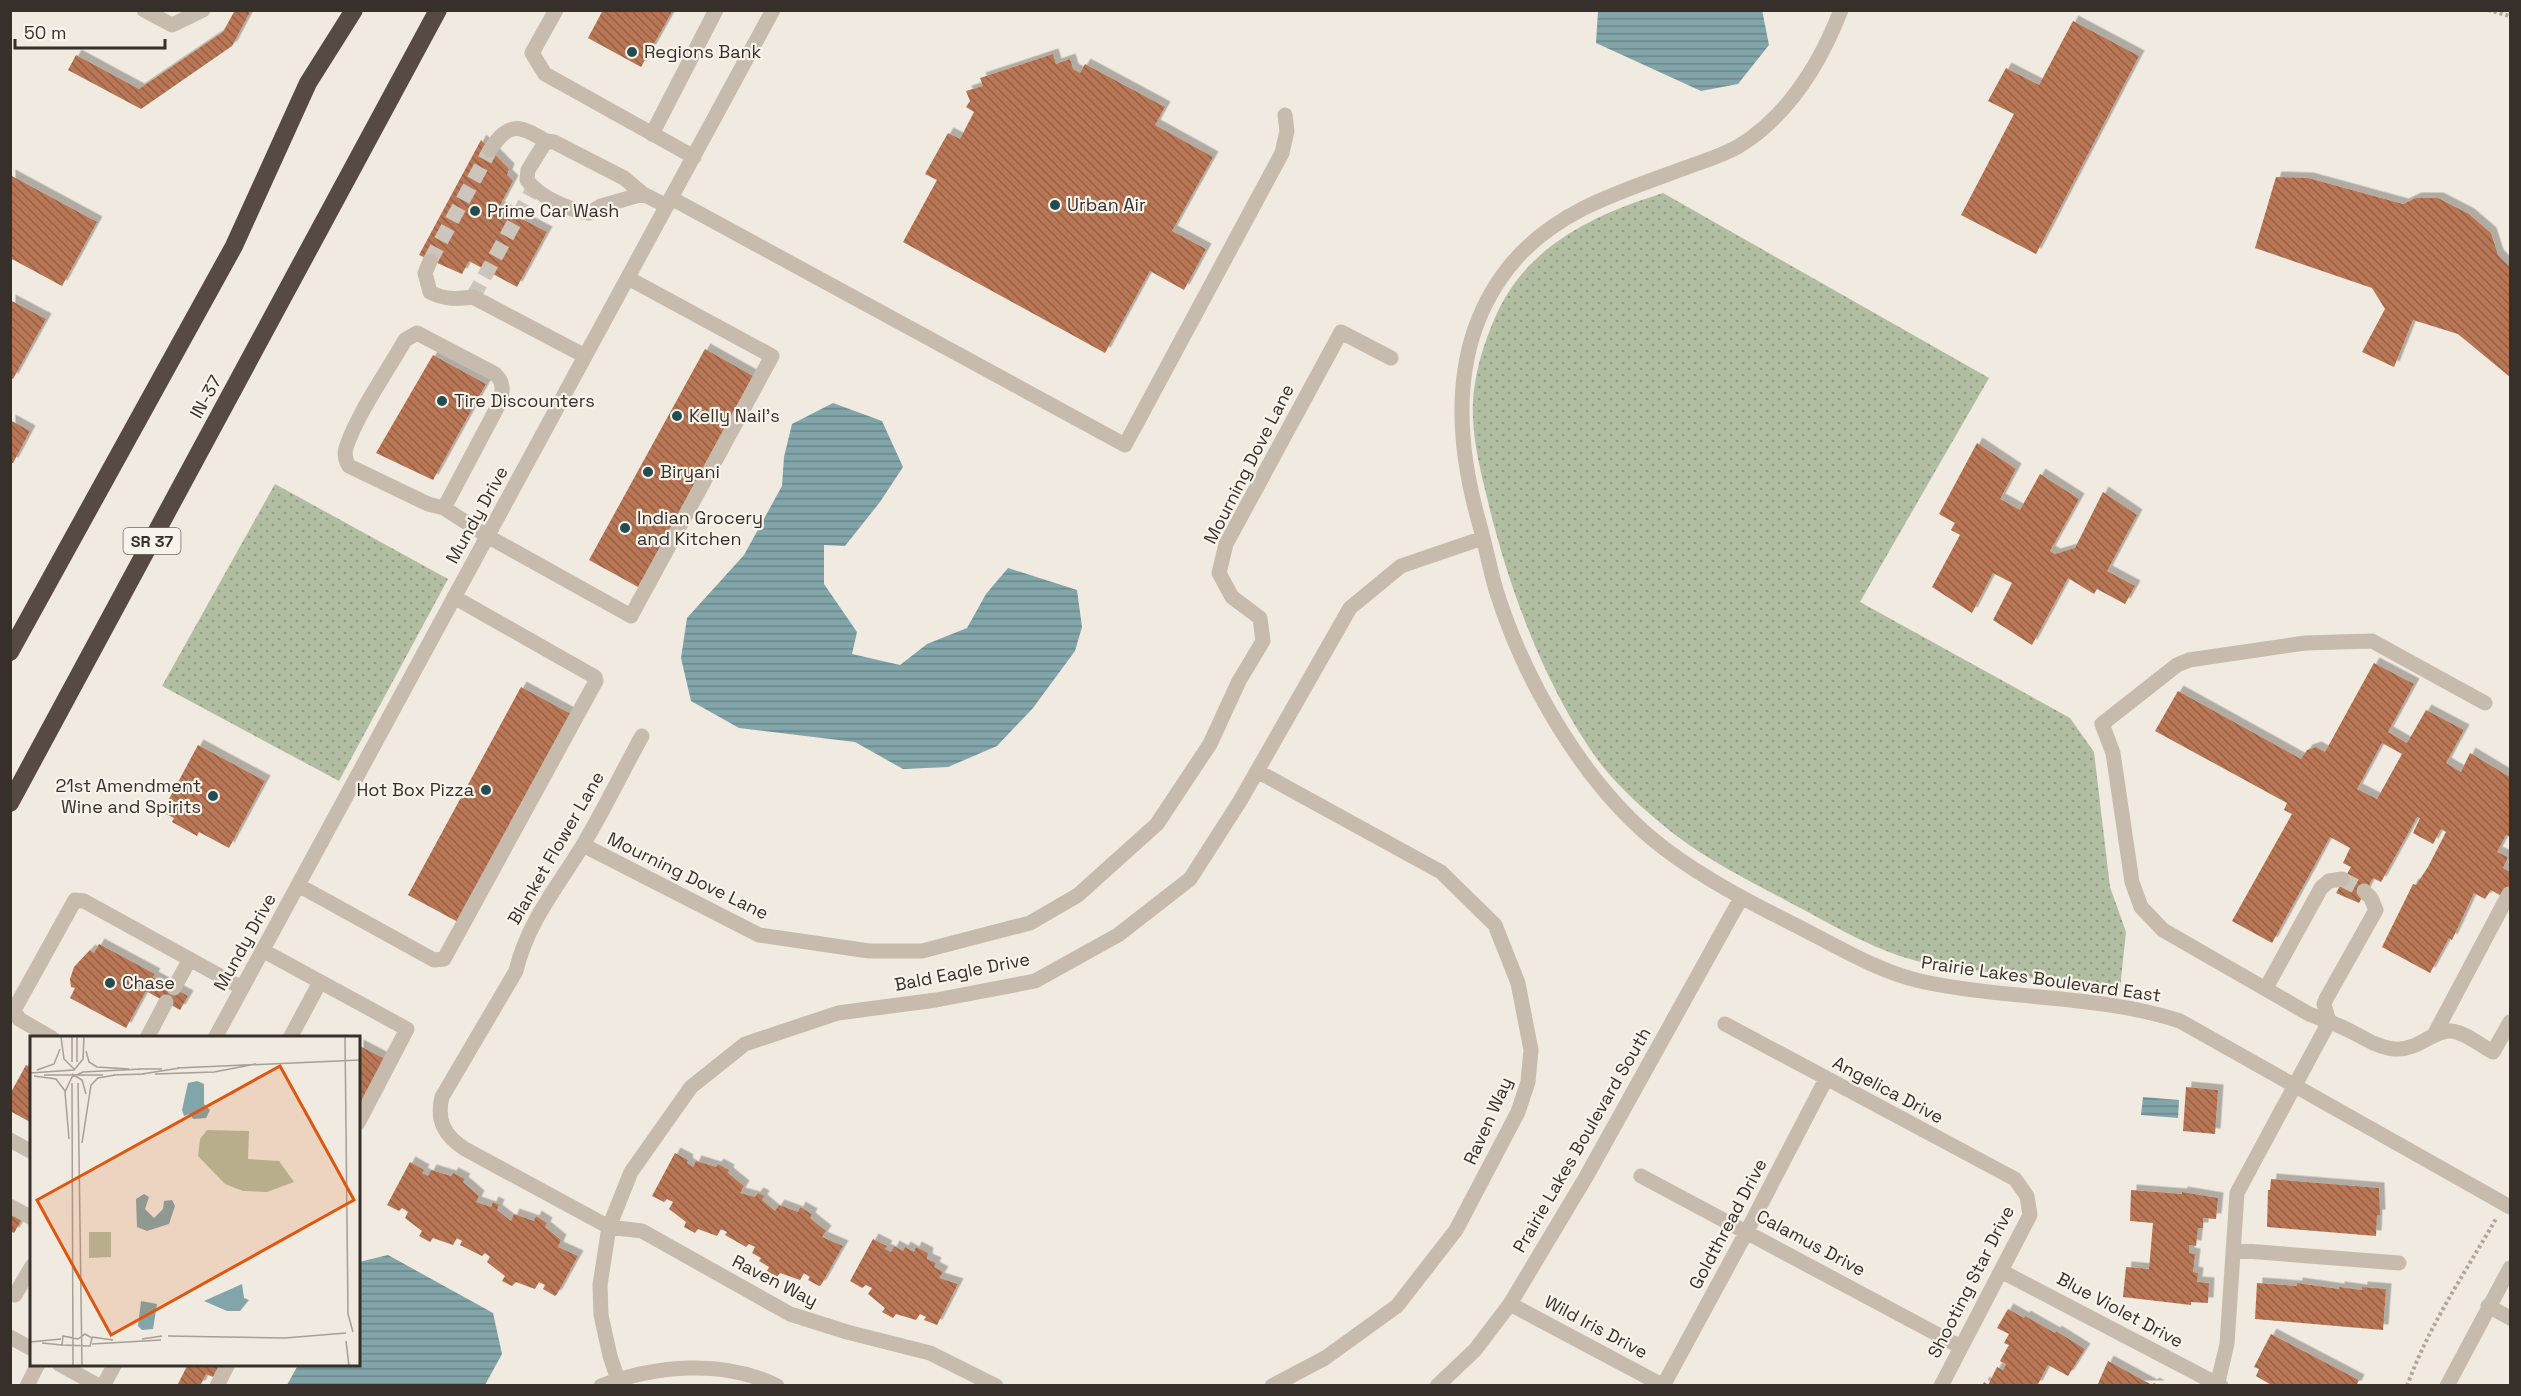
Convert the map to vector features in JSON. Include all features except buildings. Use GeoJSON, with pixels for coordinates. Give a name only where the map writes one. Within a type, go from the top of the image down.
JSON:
{"type":"FeatureCollection","features":[{"type":"Feature","properties":{"kind":"highway"},"geometry":{"type":"LineString","coordinates":[[10,652],[234,246],[308,83],[354,10]]}},
{"type":"Feature","properties":{"kind":"highway","name":"IN-37"},"geometry":{"type":"LineString","coordinates":[[10,803],[438,10]]}},
{"type":"Feature","properties":{"kind":"street"},"geometry":{"type":"LineString","coordinates":[[144,10],[172,25],[203,10]]}},
{"type":"Feature","properties":{"kind":"street"},"geometry":{"type":"LineString","coordinates":[[556,10],[532,54],[545,74],[694,157]]}},
{"type":"Feature","properties":{"kind":"street","name":"Mundy Drive"},"geometry":{"type":"LineString","coordinates":[[216,1036],[773,10]]}},
{"type":"Feature","properties":{"kind":"street","name":"Prairie Lakes Boulevard East"},"geometry":{"type":"LineString","coordinates":[[1841,10],[1821,55],[1803,84],[1764,128],[1736,148],[1718,157],[1616,193],[1571,214],[1541,234],[1496,284],[1474,329],[1466,355],[1461,396],[1463,446],[1496,591],[1520,650],[1561,730],[1584,764],[1635,823],[1662,847],[1741,898],[1906,978],[2126,1008],[2180,1021],[2507,1206]]}},
{"type":"Feature","properties":{"kind":"street"},"geometry":{"type":"LineString","coordinates":[[652,134],[716,11]]}},
{"type":"Feature","properties":{"kind":"street"},"geometry":{"type":"LineString","coordinates":[[490,150],[500,135],[515,128],[527,130],[546,141],[554,142],[624,178],[644,194],[669,202],[1125,445],[1282,153],[1287,131],[1285,115]]}},
{"type":"Feature","properties":{"kind":"street"},"geometry":{"type":"LineString","coordinates":[[546,141],[528,170],[527,180],[533,189],[577,211],[589,213],[601,206],[644,194]]}},
{"type":"Feature","properties":{"kind":"street"},"geometry":{"type":"LineString","coordinates":[[430,261],[424,273],[430,292],[440,297],[453,299],[473,297],[585,356]]}},
{"type":"Feature","properties":{"kind":"street"},"geometry":{"type":"LineString","coordinates":[[444,508],[500,402],[503,388],[500,378],[495,374],[417,333],[405,340],[357,426],[346,449],[345,459],[349,466],[360,474],[428,504],[444,508],[487,536],[631,616],[772,356],[628,278]]}},
{"type":"Feature","properties":{"kind":"street","name":"Mourning Dove Lane"},"geometry":{"type":"LineString","coordinates":[[583,845],[759,935],[869,951],[939,948],[1030,923],[1078,895],[1157,824],[1210,744],[1239,681],[1263,641],[1260,618],[1232,597],[1219,573],[1226,544],[1341,332],[1391,358]]}},
{"type":"Feature","properties":{"kind":"street","name":"Bald Eagle Drive"},"geometry":{"type":"LineString","coordinates":[[619,1382],[610,1356],[601,1315],[600,1285],[609,1227],[631,1172],[691,1087],[745,1044],[838,1013],[936,1000],[1035,981],[1118,935],[1190,879],[1257,771],[1350,608],[1401,566],[1483,538]]}},
{"type":"Feature","properties":{"kind":"street"},"geometry":{"type":"LineString","coordinates":[[298,885],[434,960],[444,959],[596,681],[595,677],[538,643],[454,597]]}},
{"type":"Feature","properties":{"kind":"street"},"geometry":{"type":"LineString","coordinates":[[2485,703],[2372,641],[2305,644],[2189,660],[2177,665],[2102,724],[2114,753],[2132,882],[2141,907],[2163,930],[2329,1022],[2386,1048],[2397,1049],[2422,1044],[2434,1035],[2451,1030],[2493,1052],[2511,1022]]}},
{"type":"Feature","properties":{"kind":"street","name":"Blanket Flower Lane"},"geometry":{"type":"LineString","coordinates":[[609,1227],[453,1142],[445,1132],[439,1110],[442,1097],[516,971],[520,952],[542,906],[583,845],[642,736]]}},
{"type":"Feature","properties":{"kind":"street","name":"Raven Way"},"geometry":{"type":"LineString","coordinates":[[1257,771],[1441,872],[1495,925],[1518,983],[1531,1050],[1528,1082],[1518,1112],[1456,1230],[1397,1306],[1325,1358],[1272,1386]]}},
{"type":"Feature","properties":{"kind":"street"},"geometry":{"type":"LineString","coordinates":[[2266,988],[2321,888],[2329,881],[2342,879]]}},
{"type":"Feature","properties":{"kind":"street"},"geometry":{"type":"LineString","coordinates":[[2218,1385],[2228,1344],[2237,1192],[2329,1022],[2326,999],[2376,910],[2375,903],[2364,891]]}},
{"type":"Feature","properties":{"kind":"street"},"geometry":{"type":"LineString","coordinates":[[2434,1035],[2509,894]]}},
{"type":"Feature","properties":{"kind":"street","name":"Prairie Lakes Boulevard South"},"geometry":{"type":"LineString","coordinates":[[1437,1386],[1475,1350],[1510,1304],[1586,1177],[1741,898]]}},
{"type":"Feature","properties":{"kind":"street"},"geometry":{"type":"LineString","coordinates":[[49,1036],[19,1019],[14,1010],[75,900],[84,901],[242,988]]}},
{"type":"Feature","properties":{"kind":"street"},"geometry":{"type":"LineString","coordinates":[[262,950],[407,1029],[360,1119]]}},
{"type":"Feature","properties":{"kind":"street"},"geometry":{"type":"LineString","coordinates":[[174,988],[190,959]]}},
{"type":"Feature","properties":{"kind":"street"},"geometry":{"type":"LineString","coordinates":[[291,1036],[320,982]]}},
{"type":"Feature","properties":{"kind":"street"},"geometry":{"type":"LineString","coordinates":[[148,1036],[166,1002]]}},
{"type":"Feature","properties":{"kind":"street","name":"Angelica Drive"},"geometry":{"type":"LineString","coordinates":[[1725,1024],[2015,1179],[2027,1196]]}},
{"type":"Feature","properties":{"kind":"street","name":"Goldthread Drive"},"geometry":{"type":"LineString","coordinates":[[1663,1385],[1748,1231],[1826,1079]]}},
{"type":"Feature","properties":{"kind":"street"},"geometry":{"type":"LineString","coordinates":[[10,1140],[30,1151]]}},
{"type":"Feature","properties":{"kind":"street","name":"Calamus Drive"},"geometry":{"type":"LineString","coordinates":[[1641,1176],[1748,1231],[1960,1347]]}},
{"type":"Feature","properties":{"kind":"street","name":"Shooting Star Drive"},"geometry":{"type":"LineString","coordinates":[[1941,1386],[2030,1215],[2027,1196]]}},
{"type":"Feature","properties":{"kind":"street"},"geometry":{"type":"LineString","coordinates":[[10,1206],[30,1217]]}},
{"type":"Feature","properties":{"kind":"street","name":"Raven Way"},"geometry":{"type":"LineString","coordinates":[[609,1227],[642,1231],[790,1314],[847,1332],[930,1353],[996,1386]]}},
{"type":"Feature","properties":{"kind":"street"},"geometry":{"type":"LineString","coordinates":[[2233,1250],[2399,1263]]}},
{"type":"Feature","properties":{"kind":"street"},"geometry":{"type":"LineString","coordinates":[[2447,1386],[2488,1306],[2511,1268]]}},
{"type":"Feature","properties":{"kind":"street"},"geometry":{"type":"LineString","coordinates":[[12,1298],[30,1269]]}},
{"type":"Feature","properties":{"kind":"street","name":"Blue Violet Drive"},"geometry":{"type":"LineString","coordinates":[[2001,1271],[2218,1385]]}},
{"type":"Feature","properties":{"kind":"street","name":"Wild Iris Drive"},"geometry":{"type":"LineString","coordinates":[[1510,1304],[1663,1385]]}},
{"type":"Feature","properties":{"kind":"street"},"geometry":{"type":"LineString","coordinates":[[2488,1306],[2511,1318]]}},
{"type":"Feature","properties":{"kind":"street"},"geometry":{"type":"LineString","coordinates":[[10,1336],[30,1348]]}},
{"type":"Feature","properties":{"kind":"street"},"geometry":{"type":"LineString","coordinates":[[27,1386],[37,1366]]}},
{"type":"Feature","properties":{"kind":"street"},"geometry":{"type":"LineString","coordinates":[[61,1366],[101,1386],[114,1366]]}},
{"type":"Feature","properties":{"kind":"street"},"geometry":{"type":"LineString","coordinates":[[217,1386],[227,1366]]}},
{"type":"Feature","properties":{"kind":"street"},"geometry":{"type":"LineString","coordinates":[[601,1386],[669,1369],[733,1372],[777,1386]]}},
{"type":"Feature","properties":{"kind":"path"},"geometry":{"type":"LineString","coordinates":[[2488,10],[2511,16]]}},
{"type":"Feature","properties":{"kind":"path"},"geometry":{"type":"LineString","coordinates":[[2406,1386],[2425,1341],[2507,1206]]}},
{"type":"Feature","properties":{"kind":"green space"},"geometry":{"type":"Polygon","coordinates":[[[1663,193],[1989,378],[1860,602],[2070,718],[2094,752],[2110,887],[2126,932],[2120,988],[1931,964],[1900,956],[1852,935],[1730,870],[1674,834],[1654,818],[1608,773],[1563,705],[1532,640],[1498,539],[1475,440],[1473,404],[1476,375],[1500,307],[1530,265],[1549,248],[1592,221],[1663,193]]]}},
{"type":"Feature","properties":{"kind":"green space"},"geometry":{"type":"Polygon","coordinates":[[[275,484],[448,579],[339,781],[162,686],[275,484]]]}},
{"type":"Feature","properties":{"kind":"water"},"geometry":{"type":"Polygon","coordinates":[[[1762,10],[1769,45],[1738,84],[1701,91],[1596,43],[1598,11],[1762,10]]]}},
{"type":"Feature","properties":{"kind":"water"},"geometry":{"type":"Polygon","coordinates":[[[833,403],[882,421],[903,467],[880,502],[845,546],[824,545],[824,584],[857,632],[852,654],[900,665],[927,644],[967,628],[986,594],[1008,568],[1077,590],[1082,627],[1075,651],[1033,708],[997,746],[948,767],[903,769],[855,742],[739,728],[691,701],[681,658],[687,618],[744,555],[782,486],[784,457],[792,424],[833,403]]]}},
{"type":"Feature","properties":{"kind":"water"},"geometry":{"type":"Polygon","coordinates":[[[2143,1097],[2179,1100],[2178,1118],[2141,1115],[2143,1097]]]}},
{"type":"Feature","properties":{"kind":"water"},"geometry":{"type":"Polygon","coordinates":[[[388,1255],[493,1313],[502,1354],[485,1385],[287,1385],[297,1366],[360,1366],[360,1262],[388,1255]]]}},
{"type":"Feature","properties":{"kind":"tunnel"},"geometry":{"type":"LineString","coordinates":[[430,261],[490,150]]}},
{"type":"Feature","properties":{"kind":"tunnel"},"geometry":{"type":"LineString","coordinates":[[473,297],[533,189]]}},
{"type":"Feature","properties":{"kind":"tunnel"},"geometry":{"type":"LineString","coordinates":[[2342,879],[2364,891]]}},
{"type":"Feature","properties":{"kind":"place","name":"Regions Bank"},"geometry":{"type":"Point","coordinates":[632,52]}},
{"type":"Feature","properties":{"kind":"place","name":"Urban Air"},"geometry":{"type":"Point","coordinates":[1055,205]}},
{"type":"Feature","properties":{"kind":"place","name":"Prime Car Wash"},"geometry":{"type":"Point","coordinates":[475,211]}},
{"type":"Feature","properties":{"kind":"place","name":"Tire Discounters"},"geometry":{"type":"Point","coordinates":[442,401]}},
{"type":"Feature","properties":{"kind":"place","name":"Kelly Nail's"},"geometry":{"type":"Point","coordinates":[677,416]}},
{"type":"Feature","properties":{"kind":"place","name":"Biryani"},"geometry":{"type":"Point","coordinates":[648,472]}},
{"type":"Feature","properties":{"kind":"place","name":"Indian Grocery and Kitchen"},"geometry":{"type":"Point","coordinates":[625,528]}},
{"type":"Feature","properties":{"kind":"place","name":"Hot Box Pizza"},"geometry":{"type":"Point","coordinates":[486,790]}},
{"type":"Feature","properties":{"kind":"place","name":"21st Amendment Wine and Spirits"},"geometry":{"type":"Point","coordinates":[213,796]}},
{"type":"Feature","properties":{"kind":"place","name":"Chase"},"geometry":{"type":"Point","coordinates":[110,983]}}]}
